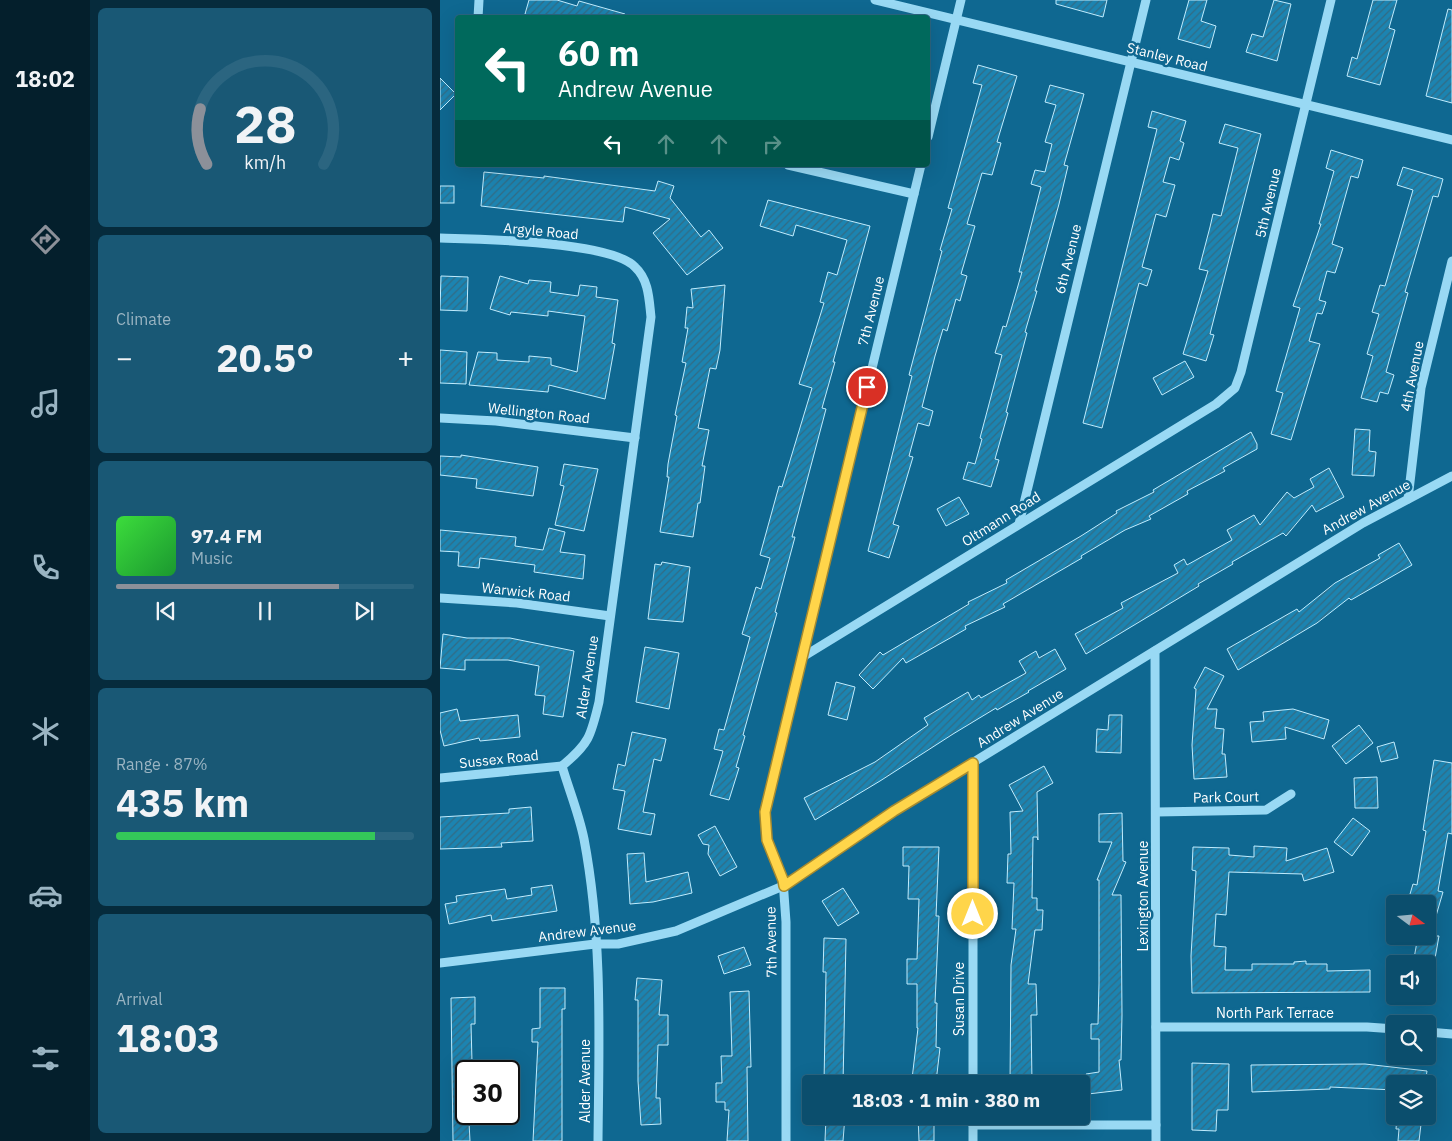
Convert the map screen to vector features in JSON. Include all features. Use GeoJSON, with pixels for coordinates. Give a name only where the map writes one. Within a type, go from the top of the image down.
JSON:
{"type":"FeatureCollection","features":[{"type":"Feature","properties":{"kind":"street"},"geometry":{"type":"LineString","coordinates":[[478,15],[479,0]]}},
{"type":"Feature","properties":{"kind":"street","name":"Stanley Road"},"geometry":{"type":"LineString","coordinates":[[875,0],[1452,140]]}},
{"type":"Feature","properties":{"kind":"street"},"geometry":{"type":"LineString","coordinates":[[930,129],[961,0]]}},
{"type":"Feature","properties":{"kind":"street","name":"6th Avenue"},"geometry":{"type":"LineString","coordinates":[[1019,524],[1146,0]]}},
{"type":"Feature","properties":{"kind":"street","name":"5th Avenue"},"geometry":{"type":"LineString","coordinates":[[1216,404],[1235,388],[1241,372],[1331,0]]}},
{"type":"Feature","properties":{"kind":"street"},"geometry":{"type":"LineString","coordinates":[[797,167],[914,194]]}},
{"type":"Feature","properties":{"kind":"street","name":"7th Avenue"},"geometry":{"type":"LineString","coordinates":[[786,1141],[786,922],[784,886],[767,840],[765,812],[921,167]]}},
{"type":"Feature","properties":{"kind":"street","name":"Argyle Road"},"geometry":{"type":"LineString","coordinates":[[440,238],[537,244],[598,251],[625,260],[635,266]]}},
{"type":"Feature","properties":{"kind":"street","name":"4th Avenue"},"geometry":{"type":"LineString","coordinates":[[1408,498],[1421,388],[1452,261]]}},
{"type":"Feature","properties":{"kind":"street","name":"Alder Avenue"},"geometry":{"type":"LineString","coordinates":[[598,1141],[599,984],[595,944],[596,925],[584,837],[562,766],[579,752],[591,736],[599,702],[651,317],[648,291],[635,266]]}},
{"type":"Feature","properties":{"kind":"street","name":"Oltmann Road"},"geometry":{"type":"LineString","coordinates":[[801,658],[1216,404]]}},
{"type":"Feature","properties":{"kind":"street","name":"Wellington Road"},"geometry":{"type":"LineString","coordinates":[[440,418],[496,421],[634,438]]}},
{"type":"Feature","properties":{"kind":"street","name":"Andrew Avenue"},"geometry":{"type":"LineString","coordinates":[[440,963],[595,944],[618,944],[676,931],[784,886],[894,811],[1363,523],[1452,476]]}},
{"type":"Feature","properties":{"kind":"street","name":"Warwick Road"},"geometry":{"type":"LineString","coordinates":[[440,598],[517,603],[610,616]]}},
{"type":"Feature","properties":{"kind":"street","name":"Lexington Avenue"},"geometry":{"type":"LineString","coordinates":[[1156,651],[1156,1141]]}},
{"type":"Feature","properties":{"kind":"street","name":"Susan Drive"},"geometry":{"type":"LineString","coordinates":[[973,763],[973,1075]]}},
{"type":"Feature","properties":{"kind":"street","name":"Sussex Road"},"geometry":{"type":"LineString","coordinates":[[440,778],[562,766]]}},
{"type":"Feature","properties":{"kind":"street","name":"Park Court"},"geometry":{"type":"LineString","coordinates":[[1156,812],[1266,810],[1291,794]]}},
{"type":"Feature","properties":{"kind":"street","name":"North Park Terrace"},"geometry":{"type":"LineString","coordinates":[[1156,1027],[1386,1028]]}},
{"type":"Feature","properties":{"kind":"street"},"geometry":{"type":"LineString","coordinates":[[1436,1033],[1452,1034]]}},
{"type":"Feature","properties":{"kind":"street"},"geometry":{"type":"LineString","coordinates":[[1090,1123],[1156,1125]]}},
{"type":"Feature","properties":{"kind":"street"},"geometry":{"type":"LineString","coordinates":[[972,1141],[973,1125]]}},
{"type":"Feature","properties":{"kind":"building"},"geometry":{"type":"Polygon","coordinates":[[[529,0],[557,0],[577,6],[579,1],[625,14],[528,15],[525,14],[529,0]]]}},
{"type":"Feature","properties":{"kind":"building"},"geometry":{"type":"Polygon","coordinates":[[[1056,0],[1107,0],[1103,17],[1056,4],[1056,0]]]}},
{"type":"Feature","properties":{"kind":"building"},"geometry":{"type":"Polygon","coordinates":[[[1189,0],[1207,0],[1201,21],[1216,26],[1210,48],[1178,39],[1189,0]]]}},
{"type":"Feature","properties":{"kind":"building"},"geometry":{"type":"Polygon","coordinates":[[[1274,0],[1291,4],[1277,61],[1246,52],[1252,34],[1263,37],[1274,0]]]}},
{"type":"Feature","properties":{"kind":"building"},"geometry":{"type":"Polygon","coordinates":[[[1373,0],[1397,0],[1389,28],[1395,30],[1380,85],[1347,76],[1352,57],[1357,59],[1373,0]]]}},
{"type":"Feature","properties":{"kind":"building"},"geometry":{"type":"Polygon","coordinates":[[[1448,9],[1452,10],[1452,103],[1426,96],[1448,9]]]}},
{"type":"Feature","properties":{"kind":"building"},"geometry":{"type":"Polygon","coordinates":[[[978,65],[1017,76],[997,142],[1001,143],[992,175],[982,173],[967,224],[975,226],[961,274],[967,276],[960,301],[956,299],[947,331],[943,329],[935,356],[922,407],[933,411],[929,426],[918,423],[909,456],[913,457],[893,524],[899,526],[889,558],[868,551],[912,376],[909,375],[952,209],[948,208],[982,85],[973,83],[978,65]]]}},
{"type":"Feature","properties":{"kind":"building"},"geometry":{"type":"Polygon","coordinates":[[[440,78],[455,95],[440,110],[440,78]]]}},
{"type":"Feature","properties":{"kind":"building"},"geometry":{"type":"Polygon","coordinates":[[[1050,85],[1084,94],[1064,165],[1068,166],[1025,332],[1027,333],[995,459],[999,460],[991,487],[963,479],[968,462],[975,464],[1002,355],[995,353],[1003,326],[1006,327],[1022,272],[1019,272],[1041,187],[1031,184],[1035,170],[1045,172],[1052,144],[1045,142],[1056,105],[1045,102],[1050,85]]]}},
{"type":"Feature","properties":{"kind":"building"},"geometry":{"type":"Polygon","coordinates":[[[1152,111],[1186,121],[1180,141],[1184,143],[1179,160],[1170,157],[1163,182],[1175,185],[1166,217],[1156,214],[1142,267],[1152,270],[1147,286],[1139,283],[1102,428],[1083,423],[1157,129],[1148,127],[1152,111]]]}},
{"type":"Feature","properties":{"kind":"building"},"geometry":{"type":"Polygon","coordinates":[[[1225,124],[1261,134],[1210,334],[1214,335],[1206,361],[1183,354],[1208,271],[1199,269],[1213,214],[1221,216],[1238,148],[1219,143],[1225,124]]]}},
{"type":"Feature","properties":{"kind":"building"},"geometry":{"type":"Polygon","coordinates":[[[1331,150],[1363,160],[1358,178],[1351,176],[1332,244],[1343,248],[1335,273],[1327,271],[1319,300],[1326,302],[1322,314],[1317,313],[1309,341],[1320,344],[1291,440],[1271,434],[1283,393],[1276,391],[1300,308],[1293,306],[1321,224],[1319,224],[1334,171],[1326,168],[1331,150]]]}},
{"type":"Feature","properties":{"kind":"building"},"geometry":{"type":"Polygon","coordinates":[[[1403,167],[1443,179],[1438,197],[1433,196],[1405,292],[1408,293],[1386,372],[1394,375],[1388,394],[1380,392],[1377,402],[1361,398],[1373,356],[1367,354],[1379,314],[1372,312],[1380,285],[1385,286],[1413,190],[1397,185],[1403,167]]]}},
{"type":"Feature","properties":{"kind":"building"},"geometry":{"type":"Polygon","coordinates":[[[484,172],[544,178],[544,176],[655,191],[658,181],[674,186],[670,198],[701,237],[709,230],[723,248],[687,275],[653,233],[670,219],[625,207],[623,222],[481,206],[484,172]]]}},
{"type":"Feature","properties":{"kind":"building"},"geometry":{"type":"Polygon","coordinates":[[[440,186],[454,186],[454,203],[440,203],[440,186]]]}},
{"type":"Feature","properties":{"kind":"building"},"geometry":{"type":"Polygon","coordinates":[[[768,200],[870,226],[833,362],[835,362],[822,408],[826,409],[792,537],[795,537],[775,612],[777,613],[743,735],[745,736],[736,767],[739,768],[729,800],[710,795],[723,751],[714,749],[719,729],[724,730],[750,637],[742,634],[756,587],[761,589],[770,558],[760,555],[779,486],[782,487],[812,388],[799,384],[824,303],[820,302],[828,272],[837,275],[847,240],[796,225],[793,236],[760,226],[768,200]]]}},
{"type":"Feature","properties":{"kind":"building"},"geometry":{"type":"Polygon","coordinates":[[[441,276],[468,277],[467,311],[440,310],[441,276]]]}},
{"type":"Feature","properties":{"kind":"building"},"geometry":{"type":"Polygon","coordinates":[[[500,276],[528,284],[529,280],[551,282],[550,292],[578,296],[580,285],[597,287],[596,297],[618,300],[612,343],[615,344],[605,399],[549,385],[548,392],[469,385],[478,352],[497,353],[497,360],[529,362],[529,356],[551,358],[551,365],[577,372],[585,316],[548,311],[548,316],[511,312],[510,315],[490,309],[500,276]]]}},
{"type":"Feature","properties":{"kind":"building"},"geometry":{"type":"Polygon","coordinates":[[[725,285],[720,350],[716,369],[710,368],[698,428],[709,430],[702,466],[705,466],[700,503],[698,503],[693,537],[660,532],[669,477],[667,477],[668,464],[677,416],[675,415],[686,363],[682,362],[688,328],[685,328],[687,307],[693,308],[691,289],[725,285]]]}},
{"type":"Feature","properties":{"kind":"building"},"geometry":{"type":"Polygon","coordinates":[[[440,350],[467,352],[466,384],[440,383],[440,350]]]}},
{"type":"Feature","properties":{"kind":"building"},"geometry":{"type":"Polygon","coordinates":[[[1185,361],[1194,377],[1162,395],[1153,378],[1185,361]]]}},
{"type":"Feature","properties":{"kind":"building"},"geometry":{"type":"Polygon","coordinates":[[[1355,429],[1370,430],[1369,451],[1376,452],[1374,476],[1352,475],[1355,429]]]}},
{"type":"Feature","properties":{"kind":"building"},"geometry":{"type":"Polygon","coordinates":[[[1251,432],[1257,444],[1257,449],[1223,468],[1225,471],[1187,491],[1188,494],[1149,516],[1151,519],[1125,530],[1081,556],[1082,558],[1003,604],[1005,607],[965,626],[966,629],[906,663],[903,658],[873,689],[859,675],[880,652],[883,655],[969,604],[968,602],[1007,583],[1006,580],[1081,536],[1117,513],[1116,511],[1154,492],[1153,490],[1251,432]]]}},
{"type":"Feature","properties":{"kind":"building"},"geometry":{"type":"Polygon","coordinates":[[[461,455],[538,467],[533,496],[476,488],[477,479],[440,475],[440,456],[461,457],[461,455]]]}},
{"type":"Feature","properties":{"kind":"building"},"geometry":{"type":"Polygon","coordinates":[[[564,464],[598,469],[584,531],[555,525],[564,486],[560,485],[564,464]]]}},
{"type":"Feature","properties":{"kind":"building"},"geometry":{"type":"Polygon","coordinates":[[[1329,468],[1344,497],[1316,512],[1312,505],[1286,536],[1283,533],[1232,562],[1233,564],[1198,584],[1199,586],[1086,654],[1075,634],[1123,608],[1121,603],[1178,573],[1174,565],[1184,559],[1187,565],[1232,540],[1227,530],[1254,515],[1260,525],[1287,492],[1294,498],[1314,487],[1310,479],[1329,468]]]}},
{"type":"Feature","properties":{"kind":"building"},"geometry":{"type":"Polygon","coordinates":[[[959,497],[969,514],[946,526],[937,509],[959,497]]]}},
{"type":"Feature","properties":{"kind":"building"},"geometry":{"type":"Polygon","coordinates":[[[549,528],[565,532],[560,552],[585,555],[583,579],[534,572],[535,565],[480,558],[479,568],[458,566],[459,552],[440,551],[440,530],[516,537],[515,546],[543,550],[549,528]]]}},
{"type":"Feature","properties":{"kind":"building"},"geometry":{"type":"Polygon","coordinates":[[[1399,543],[1412,565],[1351,600],[1349,598],[1317,623],[1238,670],[1227,649],[1297,609],[1299,612],[1335,583],[1380,558],[1378,555],[1399,543]]]}},
{"type":"Feature","properties":{"kind":"building"},"geometry":{"type":"Polygon","coordinates":[[[662,562],[690,567],[683,622],[648,619],[655,564],[661,565],[662,562]]]}},
{"type":"Feature","properties":{"kind":"building"},"geometry":{"type":"Polygon","coordinates":[[[443,634],[467,638],[510,638],[574,651],[563,717],[543,714],[545,696],[535,695],[539,666],[508,660],[465,660],[465,670],[440,668],[443,634]]]}},
{"type":"Feature","properties":{"kind":"building"},"geometry":{"type":"Polygon","coordinates":[[[645,647],[679,653],[669,709],[636,702],[645,647]]]}},
{"type":"Feature","properties":{"kind":"building"},"geometry":{"type":"Polygon","coordinates":[[[1055,649],[1066,669],[997,710],[996,708],[815,820],[804,798],[875,762],[928,725],[924,718],[968,692],[972,700],[979,695],[981,698],[1026,673],[1019,661],[1036,651],[1039,658],[1055,649]]]}},
{"type":"Feature","properties":{"kind":"building"},"geometry":{"type":"Polygon","coordinates":[[[1205,667],[1224,676],[1207,709],[1217,709],[1215,728],[1224,729],[1222,754],[1225,754],[1227,777],[1194,779],[1192,745],[1196,689],[1194,688],[1205,667]]]}},
{"type":"Feature","properties":{"kind":"building"},"geometry":{"type":"Polygon","coordinates":[[[836,682],[855,687],[847,720],[828,715],[836,682]]]}},
{"type":"Feature","properties":{"kind":"building"},"geometry":{"type":"Polygon","coordinates":[[[457,709],[460,721],[518,715],[520,737],[480,741],[479,738],[444,746],[440,730],[440,713],[457,709]]]}},
{"type":"Feature","properties":{"kind":"building"},"geometry":{"type":"Polygon","coordinates":[[[1293,709],[1329,720],[1324,739],[1285,727],[1286,739],[1252,742],[1250,722],[1264,721],[1263,712],[1293,709]]]}},
{"type":"Feature","properties":{"kind":"building"},"geometry":{"type":"Polygon","coordinates":[[[1109,715],[1122,715],[1121,753],[1096,752],[1097,729],[1108,730],[1109,715]]]}},
{"type":"Feature","properties":{"kind":"building"},"geometry":{"type":"Polygon","coordinates":[[[1359,725],[1373,743],[1346,764],[1332,746],[1359,725]]]}},
{"type":"Feature","properties":{"kind":"building"},"geometry":{"type":"Polygon","coordinates":[[[632,732],[666,739],[661,761],[654,759],[643,812],[655,814],[651,835],[618,829],[625,791],[613,789],[618,764],[625,766],[632,732]]]}},
{"type":"Feature","properties":{"kind":"building"},"geometry":{"type":"Polygon","coordinates":[[[1394,742],[1398,758],[1381,762],[1377,747],[1394,742]]]}},
{"type":"Feature","properties":{"kind":"building"},"geometry":{"type":"Polygon","coordinates":[[[1434,760],[1452,763],[1452,834],[1448,833],[1438,891],[1443,892],[1436,916],[1436,895],[1410,895],[1413,884],[1417,885],[1426,831],[1423,830],[1434,760]]]}},
{"type":"Feature","properties":{"kind":"building"},"geometry":{"type":"Polygon","coordinates":[[[1044,766],[1053,783],[1037,792],[1038,840],[1037,837],[1033,837],[1032,898],[1037,898],[1037,910],[1043,910],[1042,930],[1035,930],[1028,984],[1036,984],[1037,1015],[1031,1015],[1032,1075],[1010,1075],[1011,965],[1016,929],[1012,929],[1014,883],[1007,883],[1008,854],[1011,854],[1010,812],[1023,811],[1009,785],[1044,766]]]}},
{"type":"Feature","properties":{"kind":"building"},"geometry":{"type":"Polygon","coordinates":[[[1377,777],[1378,808],[1355,808],[1354,778],[1377,777]]]}},
{"type":"Feature","properties":{"kind":"building"},"geometry":{"type":"Polygon","coordinates":[[[531,807],[533,841],[501,843],[502,847],[440,849],[440,817],[509,813],[509,809],[531,807]]]}},
{"type":"Feature","properties":{"kind":"building"},"geometry":{"type":"Polygon","coordinates":[[[1122,813],[1123,861],[1126,862],[1112,895],[1121,895],[1122,1015],[1121,1060],[1119,1060],[1122,1090],[1090,1094],[1090,1075],[1086,1074],[1099,1072],[1099,1039],[1091,1039],[1091,1024],[1098,1024],[1099,880],[1097,880],[1112,842],[1099,842],[1099,814],[1122,813]]]}},
{"type":"Feature","properties":{"kind":"building"},"geometry":{"type":"Polygon","coordinates":[[[1353,818],[1370,831],[1352,856],[1334,842],[1353,818]]]}},
{"type":"Feature","properties":{"kind":"building"},"geometry":{"type":"Polygon","coordinates":[[[715,826],[737,867],[720,876],[708,854],[709,845],[703,844],[698,835],[715,826]]]}},
{"type":"Feature","properties":{"kind":"building"},"geometry":{"type":"Polygon","coordinates":[[[1254,846],[1287,848],[1286,861],[1327,848],[1334,872],[1304,881],[1302,874],[1229,872],[1226,915],[1216,914],[1214,946],[1226,947],[1225,970],[1252,970],[1252,964],[1294,964],[1294,962],[1306,961],[1306,964],[1327,964],[1327,971],[1370,970],[1370,992],[1192,993],[1191,956],[1196,871],[1192,870],[1193,847],[1229,848],[1229,855],[1254,857],[1254,846]]]}},
{"type":"Feature","properties":{"kind":"building"},"geometry":{"type":"Polygon","coordinates":[[[903,847],[939,847],[936,916],[939,916],[935,1003],[937,1003],[936,1047],[940,1048],[937,1075],[912,1075],[918,1028],[917,984],[907,984],[907,959],[917,959],[919,899],[908,899],[909,866],[903,866],[903,847]]]}},
{"type":"Feature","properties":{"kind":"building"},"geometry":{"type":"Polygon","coordinates":[[[644,853],[646,882],[688,872],[692,893],[653,902],[630,904],[627,854],[644,853]]]}},
{"type":"Feature","properties":{"kind":"building"},"geometry":{"type":"Polygon","coordinates":[[[552,885],[557,911],[492,921],[491,915],[449,924],[445,904],[457,902],[456,896],[505,889],[507,899],[532,895],[531,888],[552,885]]]}},
{"type":"Feature","properties":{"kind":"building"},"geometry":{"type":"Polygon","coordinates":[[[843,888],[859,913],[838,926],[822,901],[843,888]]]}},
{"type":"Feature","properties":{"kind":"building"},"geometry":{"type":"Polygon","coordinates":[[[1436,936],[1439,936],[1436,955],[1415,955],[1416,945],[1436,945],[1436,936]]]}},
{"type":"Feature","properties":{"kind":"building"},"geometry":{"type":"Polygon","coordinates":[[[824,938],[846,939],[843,1075],[824,1075],[826,972],[823,972],[824,938]]]}},
{"type":"Feature","properties":{"kind":"building"},"geometry":{"type":"Polygon","coordinates":[[[744,947],[751,965],[724,974],[718,956],[744,947]]]}},
{"type":"Feature","properties":{"kind":"building"},"geometry":{"type":"Polygon","coordinates":[[[637,978],[662,980],[659,1015],[668,1015],[668,1045],[658,1045],[656,1098],[660,1098],[661,1124],[641,1125],[638,1081],[638,1000],[635,1000],[637,978]]]}},
{"type":"Feature","properties":{"kind":"building"},"geometry":{"type":"Polygon","coordinates":[[[540,988],[565,988],[565,1009],[562,1009],[562,1141],[533,1141],[538,1042],[532,1042],[532,1029],[540,1028],[540,988]]]}},
{"type":"Feature","properties":{"kind":"building"},"geometry":{"type":"Polygon","coordinates":[[[749,991],[751,1067],[747,1067],[748,1141],[727,1141],[729,1110],[725,1110],[725,1102],[716,1102],[716,1083],[722,1083],[721,1056],[732,1056],[730,992],[749,991]]]}},
{"type":"Feature","properties":{"kind":"building"},"geometry":{"type":"Polygon","coordinates":[[[475,997],[475,1024],[471,1024],[472,1060],[455,1060],[455,1125],[469,1125],[470,1141],[453,1141],[451,998],[475,997]]]}},
{"type":"Feature","properties":{"kind":"building"},"geometry":{"type":"Polygon","coordinates":[[[1192,1063],[1229,1064],[1228,1110],[1217,1110],[1216,1131],[1192,1130],[1192,1063]]]}},
{"type":"Feature","properties":{"kind":"building"},"geometry":{"type":"Polygon","coordinates":[[[1365,1064],[1427,1071],[1426,1075],[1386,1075],[1386,1090],[1330,1087],[1330,1089],[1252,1092],[1251,1065],[1365,1064]]]}},
{"type":"Feature","properties":{"kind":"building"},"geometry":{"type":"Polygon","coordinates":[[[826,1125],[844,1125],[843,1141],[825,1141],[826,1125]]]}},
{"type":"Feature","properties":{"kind":"building"},"geometry":{"type":"Polygon","coordinates":[[[918,1125],[934,1125],[934,1141],[919,1141],[918,1125]]]}},
{"type":"Feature","properties":{"kind":"building"},"geometry":{"type":"Polygon","coordinates":[[[1396,1125],[1421,1125],[1419,1141],[1398,1141],[1399,1129],[1396,1129],[1396,1125]]]}},
{"type":"Feature","properties":{"kind":"route"},"geometry":{"type":"LineString","coordinates":[[867,387],[765,812],[764,827],[784,886],[894,811],[973,763],[973,914]]}}]}
